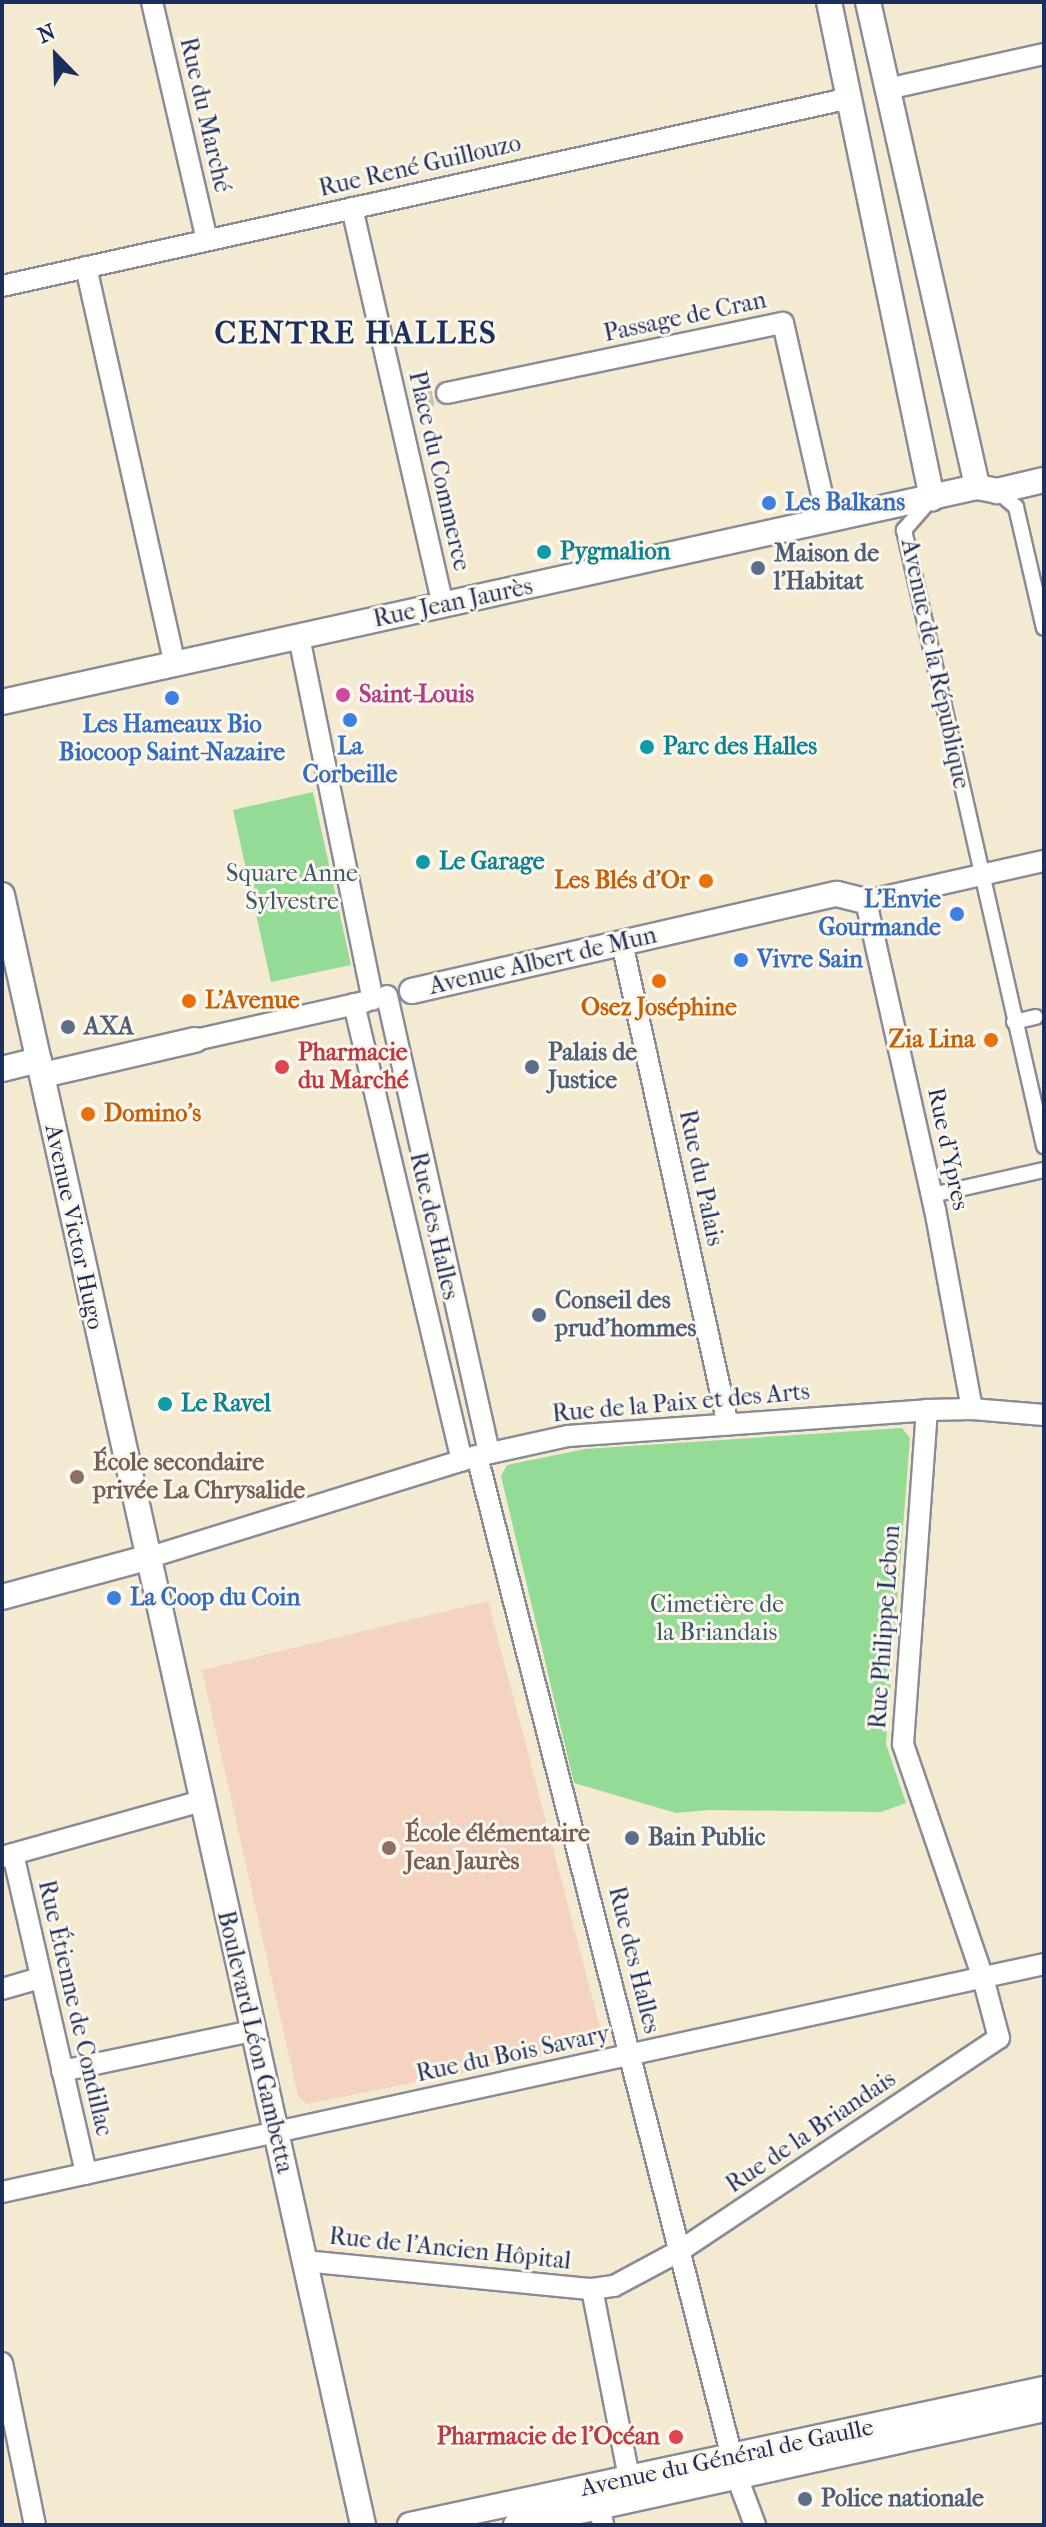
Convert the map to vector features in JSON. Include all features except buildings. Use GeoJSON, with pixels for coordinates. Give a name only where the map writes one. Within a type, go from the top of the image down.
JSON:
{"type":"FeatureCollection","features":[{"type":"Feature","properties":{"kind":"street","name":"Rue du Marché"},"geometry":{"type":"LineString","coordinates":[[152,2],[207,240]]}},
{"type":"Feature","properties":{"kind":"street"},"geometry":{"type":"LineString","coordinates":[[829,2],[932,498]]}},
{"type":"Feature","properties":{"kind":"street"},"geometry":{"type":"LineString","coordinates":[[868,2],[987,489],[1016,507],[1044,628]]}},
{"type":"Feature","properties":{"kind":"street"},"geometry":{"type":"LineString","coordinates":[[887,89],[1044,54]]}},
{"type":"Feature","properties":{"kind":"street","name":"Rue René Guillouzo"},"geometry":{"type":"LineString","coordinates":[[2,286],[850,98]]}},
{"type":"Feature","properties":{"kind":"street","name":"Place du Commerce"},"geometry":{"type":"LineString","coordinates":[[352,208],[405,402],[443,605]]}},
{"type":"Feature","properties":{"kind":"street"},"geometry":{"type":"LineString","coordinates":[[86,267],[175,664]]}},
{"type":"Feature","properties":{"kind":"street","name":"Passage de Cran"},"geometry":{"type":"LineString","coordinates":[[447,393],[783,323],[828,521]]}},
{"type":"Feature","properties":{"kind":"street","name":"Rue Jean Jaurès"},"geometry":{"type":"LineString","coordinates":[[2,702],[932,498],[1044,480]]}},
{"type":"Feature","properties":{"kind":"street","name":"Avenue de la République"},"geometry":{"type":"LineString","coordinates":[[932,498],[904,530],[1044,1146]]}},
{"type":"Feature","properties":{"kind":"street","name":"Rue des Halles"},"geometry":{"type":"LineString","coordinates":[[299,637],[371,1000],[476,1456],[632,2054],[735,2468],[755,2525]]}},
{"type":"Feature","properties":{"kind":"street","name":"Avenue Albert de Mun"},"geometry":{"type":"LineString","coordinates":[[2,1069],[41,1068],[195,1040],[837,894],[866,901],[1044,861]]}},
{"type":"Feature","properties":{"kind":"street","name":"Avenue Victor Hugo"},"geometry":{"type":"LineString","coordinates":[[2,895],[147,1558]]}},
{"type":"Feature","properties":{"kind":"street","name":"Rue d'Ypres"},"geometry":{"type":"LineString","coordinates":[[866,901],[932,1195],[972,1409]]}},
{"type":"Feature","properties":{"kind":"street","name":"Rue du Palais"},"geometry":{"type":"LineString","coordinates":[[622,943],[728,1424]]}},
{"type":"Feature","properties":{"kind":"street","name":"Rue des Halles"},"geometry":{"type":"LineString","coordinates":[[371,1000],[476,1456]]}},
{"type":"Feature","properties":{"kind":"street"},"geometry":{"type":"LineString","coordinates":[[1014,1022],[1035,1017]]}},
{"type":"Feature","properties":{"kind":"street"},"geometry":{"type":"LineString","coordinates":[[932,1195],[1044,1170]]}},
{"type":"Feature","properties":{"kind":"street","name":"Rue de la Paix et des Arts"},"geometry":{"type":"LineString","coordinates":[[147,1558],[476,1456],[568,1436],[927,1410],[972,1409],[1044,1415]]}},
{"type":"Feature","properties":{"kind":"street","name":"Rue Philippe Lebon"},"geometry":{"type":"LineString","coordinates":[[927,1410],[903,1744],[983,1978]]}},
{"type":"Feature","properties":{"kind":"street"},"geometry":{"type":"LineString","coordinates":[[2,1597],[147,1558]]}},
{"type":"Feature","properties":{"kind":"street","name":"Boulevard Léon Gambetta"},"geometry":{"type":"LineString","coordinates":[[147,1558],[363,2525]]}},
{"type":"Feature","properties":{"kind":"street"},"geometry":{"type":"LineString","coordinates":[[7,1855],[201,1801]]}},
{"type":"Feature","properties":{"kind":"street","name":"Rue Étienne de Condillac"},"geometry":{"type":"LineString","coordinates":[[7,1855],[40,1978],[86,2174]]}},
{"type":"Feature","properties":{"kind":"street","name":"Rue du Bois Savary"},"geometry":{"type":"LineString","coordinates":[[2,2192],[1044,1964]]}},
{"type":"Feature","properties":{"kind":"street"},"geometry":{"type":"LineString","coordinates":[[2,1989],[40,1978]]}},
{"type":"Feature","properties":{"kind":"street","name":"Rue de la Briandais"},"geometry":{"type":"LineString","coordinates":[[592,2289],[614,2286],[681,2250],[999,2038],[983,1978]]}},
{"type":"Feature","properties":{"kind":"street"},"geometry":{"type":"LineString","coordinates":[[62,2071],[252,2031]]}},
{"type":"Feature","properties":{"kind":"street","name":"Rue de l'Ancien Hôpital"},"geometry":{"type":"LineString","coordinates":[[304,2261],[592,2289]]}},
{"type":"Feature","properties":{"kind":"street"},"geometry":{"type":"LineString","coordinates":[[592,2289],[631,2490]]}},
{"type":"Feature","properties":{"kind":"street"},"geometry":{"type":"LineString","coordinates":[[2,2363],[35,2525]]}},
{"type":"Feature","properties":{"kind":"street","name":"Avenue du Général de Gaulle"},"geometry":{"type":"LineString","coordinates":[[735,2468],[1044,2389]]}},
{"type":"Feature","properties":{"kind":"street","name":"Avenue du Général de Gaulle"},"geometry":{"type":"LineString","coordinates":[[516,2525],[599,2507],[631,2490],[1044,2409]]}},
{"type":"Feature","properties":{"kind":"street","name":"Avenue du Général de Gaulle"},"geometry":{"type":"LineString","coordinates":[[410,2525],[599,2507]]}},
{"type":"Feature","properties":{"kind":"shaded area"},"geometry":{"type":"Polygon","coordinates":[[[488,1601],[600,2027],[596,2046],[307,2104],[298,2096],[202,1670],[488,1601]]]}},
{"type":"Feature","properties":{"kind":"green space","name":"Square Anne Sylvestre"},"geometry":{"type":"Polygon","coordinates":[[[313,792],[351,965],[271,982],[233,810],[313,792]]]}},
{"type":"Feature","properties":{"kind":"green space","name":"Cimetière de la Briandais"},"geometry":{"type":"Polygon","coordinates":[[[902,1428],[910,1438],[886,1744],[906,1803],[881,1812],[709,1810],[676,1813],[574,1783],[501,1476],[507,1465],[585,1449],[902,1428]]]}},
{"type":"Feature","properties":{"kind":"tunnel"},"geometry":{"type":"LineString","coordinates":[[413,400],[447,393]]}},
{"type":"Feature","properties":{"kind":"place","name":"Les Balkans"},"geometry":{"type":"Point","coordinates":[769,503]}},
{"type":"Feature","properties":{"kind":"place","name":"Pygmalion"},"geometry":{"type":"Point","coordinates":[544,552]}},
{"type":"Feature","properties":{"kind":"place","name":"Maison de l'Habitat"},"geometry":{"type":"Point","coordinates":[758,568]}},
{"type":"Feature","properties":{"kind":"place","name":"Saint-Louis"},"geometry":{"type":"Point","coordinates":[343,695]}},
{"type":"Feature","properties":{"kind":"place","name":"Les Hameaux Bio Biocoop Saint-Nazaire"},"geometry":{"type":"Point","coordinates":[172,698]}},
{"type":"Feature","properties":{"kind":"place","name":"La Corbeille"},"geometry":{"type":"Point","coordinates":[350,720]}},
{"type":"Feature","properties":{"kind":"place","name":"Parc des Halles"},"geometry":{"type":"Point","coordinates":[647,747]}},
{"type":"Feature","properties":{"kind":"place","name":"Le Garage"},"geometry":{"type":"Point","coordinates":[423,862]}},
{"type":"Feature","properties":{"kind":"place","name":"Les Blés d'Or"},"geometry":{"type":"Point","coordinates":[706,881]}},
{"type":"Feature","properties":{"kind":"place","name":"L'Envie Gourmande"},"geometry":{"type":"Point","coordinates":[957,914]}},
{"type":"Feature","properties":{"kind":"place","name":"Vivre Sain"},"geometry":{"type":"Point","coordinates":[741,960]}},
{"type":"Feature","properties":{"kind":"place","name":"Osez Joséphine"},"geometry":{"type":"Point","coordinates":[659,981]}},
{"type":"Feature","properties":{"kind":"place","name":"L'Avenue"},"geometry":{"type":"Point","coordinates":[189,1001]}},
{"type":"Feature","properties":{"kind":"place","name":"AXA"},"geometry":{"type":"Point","coordinates":[68,1027]}},
{"type":"Feature","properties":{"kind":"place","name":"Zia Lina"},"geometry":{"type":"Point","coordinates":[991,1040]}},
{"type":"Feature","properties":{"kind":"place","name":"Pharmacie du Marché"},"geometry":{"type":"Point","coordinates":[282,1067]}},
{"type":"Feature","properties":{"kind":"place","name":"Palais de Justice"},"geometry":{"type":"Point","coordinates":[532,1067]}},
{"type":"Feature","properties":{"kind":"place","name":"Domino's"},"geometry":{"type":"Point","coordinates":[88,1114]}},
{"type":"Feature","properties":{"kind":"place","name":"Conseil des prud'hommes"},"geometry":{"type":"Point","coordinates":[539,1315]}},
{"type":"Feature","properties":{"kind":"place","name":"Le Ravel"},"geometry":{"type":"Point","coordinates":[165,1404]}},
{"type":"Feature","properties":{"kind":"place","name":"École secondaire privée La Chrysalide"},"geometry":{"type":"Point","coordinates":[77,1477]}},
{"type":"Feature","properties":{"kind":"place","name":"La Coop du Coin"},"geometry":{"type":"Point","coordinates":[114,1598]}},
{"type":"Feature","properties":{"kind":"place","name":"Bain Public"},"geometry":{"type":"Point","coordinates":[632,1838]}},
{"type":"Feature","properties":{"kind":"place","name":"École élémentaire Jean Jaurès"},"geometry":{"type":"Point","coordinates":[389,1848]}},
{"type":"Feature","properties":{"kind":"place","name":"Pharmacie de l'Océan"},"geometry":{"type":"Point","coordinates":[676,2437]}},
{"type":"Feature","properties":{"kind":"place","name":"Police nationale"},"geometry":{"type":"Point","coordinates":[805,2499]}},
{"type":"Feature","properties":{"kind":"district","name":"CENTRE HALLES"},"geometry":{"type":"Point","coordinates":[356,333]}}]}
